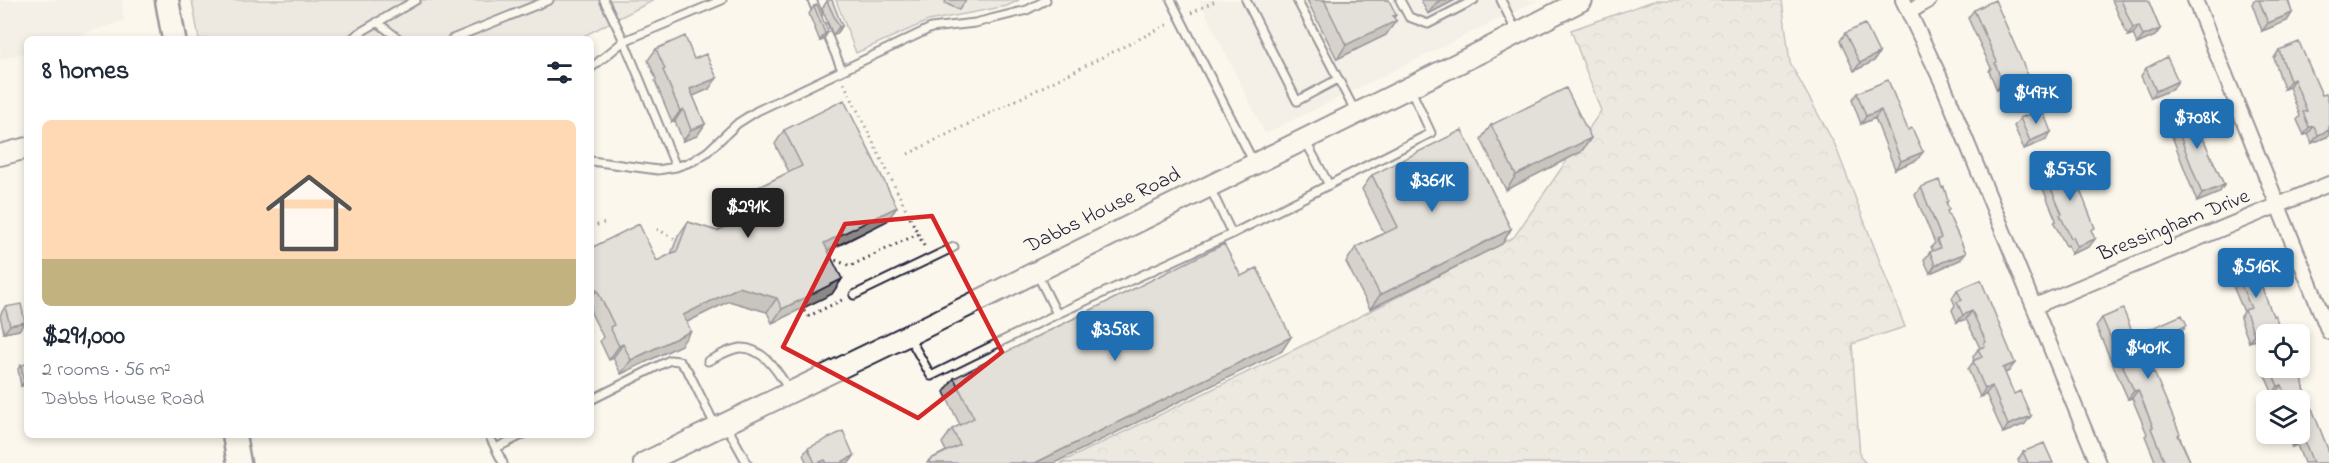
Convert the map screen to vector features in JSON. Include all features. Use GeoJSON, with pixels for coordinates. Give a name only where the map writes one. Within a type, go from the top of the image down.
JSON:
{"type":"FeatureCollection","features":[{"type":"Feature","properties":{"kind":"main road"},"geometry":{"type":"LineString","coordinates":[[167,0],[173,36]]}},
{"type":"Feature","properties":{"kind":"main road"},"geometry":{"type":"LineString","coordinates":[[235,438],[239,463]]}},
{"type":"Feature","properties":{"kind":"street","name":"Dabbs House Road"},"geometry":{"type":"LineString","coordinates":[[644,463],[1410,87],[1517,33],[1558,9],[1582,0]]}},
{"type":"Feature","properties":{"kind":"street"},"geometry":{"type":"LineString","coordinates":[[1929,0],[1906,6],[1942,82],[2098,463]]}},
{"type":"Feature","properties":{"kind":"street"},"geometry":{"type":"LineString","coordinates":[[2195,0],[2329,332]]}},
{"type":"Feature","properties":{"kind":"street"},"geometry":{"type":"LineString","coordinates":[[0,155],[24,149]]}},
{"type":"Feature","properties":{"kind":"street","name":"Bressingham Drive"},"geometry":{"type":"LineString","coordinates":[[2035,306],[2329,184]]}},
{"type":"Feature","properties":{"kind":"lane"},"geometry":{"type":"LineString","coordinates":[[356,36],[416,0]]}},
{"type":"Feature","properties":{"kind":"lane"},"geometry":{"type":"LineString","coordinates":[[459,36],[549,0]]}},
{"type":"Feature","properties":{"kind":"lane"},"geometry":{"type":"LineString","coordinates":[[604,0],[624,41],[676,167]]}},
{"type":"Feature","properties":{"kind":"lane"},"geometry":{"type":"LineString","coordinates":[[594,66],[624,41],[722,0]]}},
{"type":"Feature","properties":{"kind":"lane"},"geometry":{"type":"LineString","coordinates":[[812,0],[842,70]]}},
{"type":"Feature","properties":{"kind":"lane"},"geometry":{"type":"LineString","coordinates":[[594,161],[658,170],[693,162],[738,123],[757,111],[931,28],[975,23],[1026,10],[1046,0]]}},
{"type":"Feature","properties":{"kind":"lane"},"geometry":{"type":"LineString","coordinates":[[1171,0],[1254,163]]}},
{"type":"Feature","properties":{"kind":"lane"},"geometry":{"type":"LineString","coordinates":[[1246,0],[1297,101],[1338,79]]}},
{"type":"Feature","properties":{"kind":"lane"},"geometry":{"type":"LineString","coordinates":[[1297,0],[1357,113]]}},
{"type":"Feature","properties":{"kind":"lane"},"geometry":{"type":"LineString","coordinates":[[1400,0],[1409,17],[1428,24],[1473,0]]}},
{"type":"Feature","properties":{"kind":"lane"},"geometry":{"type":"LineString","coordinates":[[1501,0],[1517,33]]}},
{"type":"Feature","properties":{"kind":"lane"},"geometry":{"type":"LineString","coordinates":[[377,22],[395,36]]}},
{"type":"Feature","properties":{"kind":"lane"},"geometry":{"type":"LineString","coordinates":[[908,334],[931,376],[1057,314],[1232,234],[1431,133],[1410,87]]}},
{"type":"Feature","properties":{"kind":"lane"},"geometry":{"type":"LineString","coordinates":[[1304,138],[1329,185]]}},
{"type":"Feature","properties":{"kind":"lane"},"geometry":{"type":"LineString","coordinates":[[1209,185],[1232,234]]}},
{"type":"Feature","properties":{"kind":"lane"},"geometry":{"type":"LineString","coordinates":[[854,295],[954,247]]}},
{"type":"Feature","properties":{"kind":"lane"},"geometry":{"type":"LineString","coordinates":[[1035,272],[1057,314]]}},
{"type":"Feature","properties":{"kind":"lane"},"geometry":{"type":"LineString","coordinates":[[708,361],[740,348],[752,351],[773,365],[790,391]]}},
{"type":"Feature","properties":{"kind":"lane"},"geometry":{"type":"LineString","coordinates":[[594,398],[670,360],[679,361],[688,371],[747,463]]}},
{"type":"Feature","properties":{"kind":"lane"},"geometry":{"type":"LineString","coordinates":[[491,438],[504,463]]}},
{"type":"Feature","properties":{"kind":"lane"},"geometry":{"type":"LineString","coordinates":[[496,448],[516,438]]}},
{"type":"Feature","properties":{"kind":"path"},"geometry":{"type":"LineString","coordinates":[[908,154],[1217,0]]}},
{"type":"Feature","properties":{"kind":"path"},"geometry":{"type":"LineString","coordinates":[[843,83],[926,249]]}},
{"type":"Feature","properties":{"kind":"path"},"geometry":{"type":"LineString","coordinates":[[594,226],[607,222]]}},
{"type":"Feature","properties":{"kind":"path"},"geometry":{"type":"LineString","coordinates":[[657,229],[675,238]]}},
{"type":"Feature","properties":{"kind":"path"},"geometry":{"type":"LineString","coordinates":[[828,257],[850,266],[918,234]]}},
{"type":"Feature","properties":{"kind":"path"},"geometry":{"type":"LineString","coordinates":[[804,311],[809,316],[854,295]]}},
{"type":"Feature","properties":{"kind":"path"},"geometry":{"type":"LineString","coordinates":[[594,374],[596,378]]}},
{"type":"Feature","properties":{"kind":"highlighted area"},"geometry":{"type":"Polygon","coordinates":[[[932,216],[1002,352],[918,418],[783,347],[845,224],[932,216]]]}},
{"type":"Feature","properties":{"kind":"shaded area"},"geometry":{"type":"Polygon","coordinates":[[[0,0],[122,0],[124,21],[76,36],[24,36],[24,53],[0,60],[0,0]]]}},
{"type":"Feature","properties":{"kind":"shaded area"},"geometry":{"type":"Polygon","coordinates":[[[1199,0],[1538,0],[1265,134],[1199,0]]]}},
{"type":"Feature","properties":{"kind":"green space"},"geometry":{"type":"Polygon","coordinates":[[[192,0],[654,0],[584,36],[198,36],[192,0]]]}},
{"type":"Feature","properties":{"kind":"green space"},"geometry":{"type":"Polygon","coordinates":[[[836,0],[1019,0],[1007,6],[928,21],[856,53],[836,0]]]}},
{"type":"Feature","properties":{"kind":"green space"},"geometry":{"type":"Polygon","coordinates":[[[1656,0],[1782,0],[1790,63],[1835,145],[1905,327],[1852,344],[1860,457],[1866,463],[1060,463],[1316,339],[1514,237],[1601,111],[1571,30],[1656,0]]]}},
{"type":"Feature","properties":{"kind":"building"},"geometry":{"type":"Polygon","coordinates":[[[832,0],[842,26],[839,27],[827,1],[832,0]]]}},
{"type":"Feature","properties":{"kind":"building"},"geometry":{"type":"Polygon","coordinates":[[[1324,0],[1389,0],[1396,15],[1393,16],[1396,21],[1346,45],[1324,0]]]}},
{"type":"Feature","properties":{"kind":"building"},"geometry":{"type":"Polygon","coordinates":[[[1995,0],[2031,82],[2012,89],[2008,80],[2002,82],[1995,63],[1997,62],[1974,10],[1995,0]]]}},
{"type":"Feature","properties":{"kind":"building"},"geometry":{"type":"Polygon","coordinates":[[[2121,0],[2148,0],[2160,29],[2143,36],[2139,26],[2133,28],[2121,0]]]}},
{"type":"Feature","properties":{"kind":"building"},"geometry":{"type":"Polygon","coordinates":[[[2259,0],[2288,0],[2292,13],[2268,23],[2259,0]]]}},
{"type":"Feature","properties":{"kind":"building"},"geometry":{"type":"Polygon","coordinates":[[[817,5],[828,32],[825,33],[814,6],[817,5]]]}},
{"type":"Feature","properties":{"kind":"building"},"geometry":{"type":"Polygon","coordinates":[[[1865,24],[1879,53],[1860,63],[1845,33],[1865,24]]]}},
{"type":"Feature","properties":{"kind":"building"},"geometry":{"type":"Polygon","coordinates":[[[685,36],[694,59],[706,54],[717,78],[690,89],[705,124],[691,130],[683,109],[680,111],[656,49],[685,36]]]}},
{"type":"Feature","properties":{"kind":"building"},"geometry":{"type":"Polygon","coordinates":[[[2299,42],[2322,95],[2326,94],[2329,102],[2329,130],[2318,135],[2314,126],[2309,127],[2303,112],[2307,111],[2294,79],[2290,81],[2279,50],[2299,42]]]}},
{"type":"Feature","properties":{"kind":"building"},"geometry":{"type":"Polygon","coordinates":[[[2167,57],[2178,81],[2156,91],[2146,68],[2167,57]]]}},
{"type":"Feature","properties":{"kind":"building"},"geometry":{"type":"Polygon","coordinates":[[[1888,80],[1908,130],[1912,128],[1923,152],[1901,161],[1881,110],[1866,116],[1857,93],[1888,80]]]}},
{"type":"Feature","properties":{"kind":"building"},"geometry":{"type":"Polygon","coordinates":[[[1566,88],[1591,138],[1516,175],[1491,125],[1566,88]]]}},
{"type":"Feature","properties":{"kind":"building"},"geometry":{"type":"Polygon","coordinates":[[[844,100],[897,207],[824,243],[842,279],[782,309],[777,298],[739,287],[683,315],[691,331],[631,360],[623,344],[619,346],[610,327],[614,325],[597,290],[594,292],[594,246],[639,224],[657,261],[677,251],[688,222],[717,231],[737,222],[728,202],[802,166],[784,130],[844,100]]]}},
{"type":"Feature","properties":{"kind":"building"},"geometry":{"type":"Polygon","coordinates":[[[2195,106],[2205,132],[2201,134],[2224,185],[2202,194],[2172,115],[2195,106]]]}},
{"type":"Feature","properties":{"kind":"building"},"geometry":{"type":"Polygon","coordinates":[[[2042,109],[2051,132],[2030,141],[2020,118],[2042,109]]]}},
{"type":"Feature","properties":{"kind":"building"},"geometry":{"type":"Polygon","coordinates":[[[1462,130],[1511,229],[1380,295],[1356,247],[1398,227],[1372,175],[1462,130]]]}},
{"type":"Feature","properties":{"kind":"building"},"geometry":{"type":"Polygon","coordinates":[[[2067,157],[2095,228],[2091,230],[2095,239],[2077,246],[2060,215],[2062,214],[2046,177],[2049,176],[2045,167],[2067,157]]]}},
{"type":"Feature","properties":{"kind":"building"},"geometry":{"type":"Polygon","coordinates":[[[1939,180],[1942,188],[1944,187],[1948,201],[1946,202],[1949,210],[1947,211],[1966,253],[1935,265],[1930,252],[1940,248],[1937,240],[1941,238],[1921,187],[1939,180]]]}},
{"type":"Feature","properties":{"kind":"building"},"geometry":{"type":"Polygon","coordinates":[[[1224,244],[1241,276],[1257,268],[1291,337],[1035,463],[930,463],[929,460],[960,445],[952,429],[974,418],[954,378],[1224,244]]]}},
{"type":"Feature","properties":{"kind":"building"},"geometry":{"type":"Polygon","coordinates":[[[2253,256],[2263,278],[2259,280],[2278,324],[2256,324],[2256,333],[2254,334],[2245,310],[2251,308],[2232,264],[2253,256]]]}},
{"type":"Feature","properties":{"kind":"building"},"geometry":{"type":"Polygon","coordinates":[[[1981,280],[2015,363],[2003,368],[2014,394],[2020,391],[2031,416],[2008,425],[1992,386],[1985,389],[1973,361],[1982,357],[1978,349],[1985,346],[1986,342],[1972,311],[1963,315],[1957,302],[1962,300],[1957,290],[1981,280]]]}},
{"type":"Feature","properties":{"kind":"building"},"geometry":{"type":"Polygon","coordinates":[[[21,304],[24,322],[10,325],[5,307],[21,304]]]}},
{"type":"Feature","properties":{"kind":"building"},"geometry":{"type":"Polygon","coordinates":[[[2123,309],[2134,336],[2182,315],[2187,325],[2142,348],[2191,463],[2165,463],[2138,390],[2134,391],[2102,318],[2123,309]]]}},
{"type":"Feature","properties":{"kind":"building"},"geometry":{"type":"Polygon","coordinates":[[[24,364],[24,382],[21,365],[24,364]]]}},
{"type":"Feature","properties":{"kind":"building"},"geometry":{"type":"Polygon","coordinates":[[[2274,378],[2302,378],[2305,390],[2284,390],[2282,385],[2278,386],[2274,378]]]}},
{"type":"Feature","properties":{"kind":"building"},"geometry":{"type":"Polygon","coordinates":[[[2310,403],[2329,452],[2329,463],[2313,463],[2306,444],[2310,444],[2310,403]]]}},
{"type":"Feature","properties":{"kind":"building"},"geometry":{"type":"Polygon","coordinates":[[[843,431],[854,456],[843,461],[844,463],[827,463],[825,460],[815,463],[808,448],[843,431]]]}},
{"type":"Feature","properties":{"kind":"building"},"geometry":{"type":"Polygon","coordinates":[[[2044,443],[2053,463],[2028,463],[2023,452],[2044,443]]]}}]}
